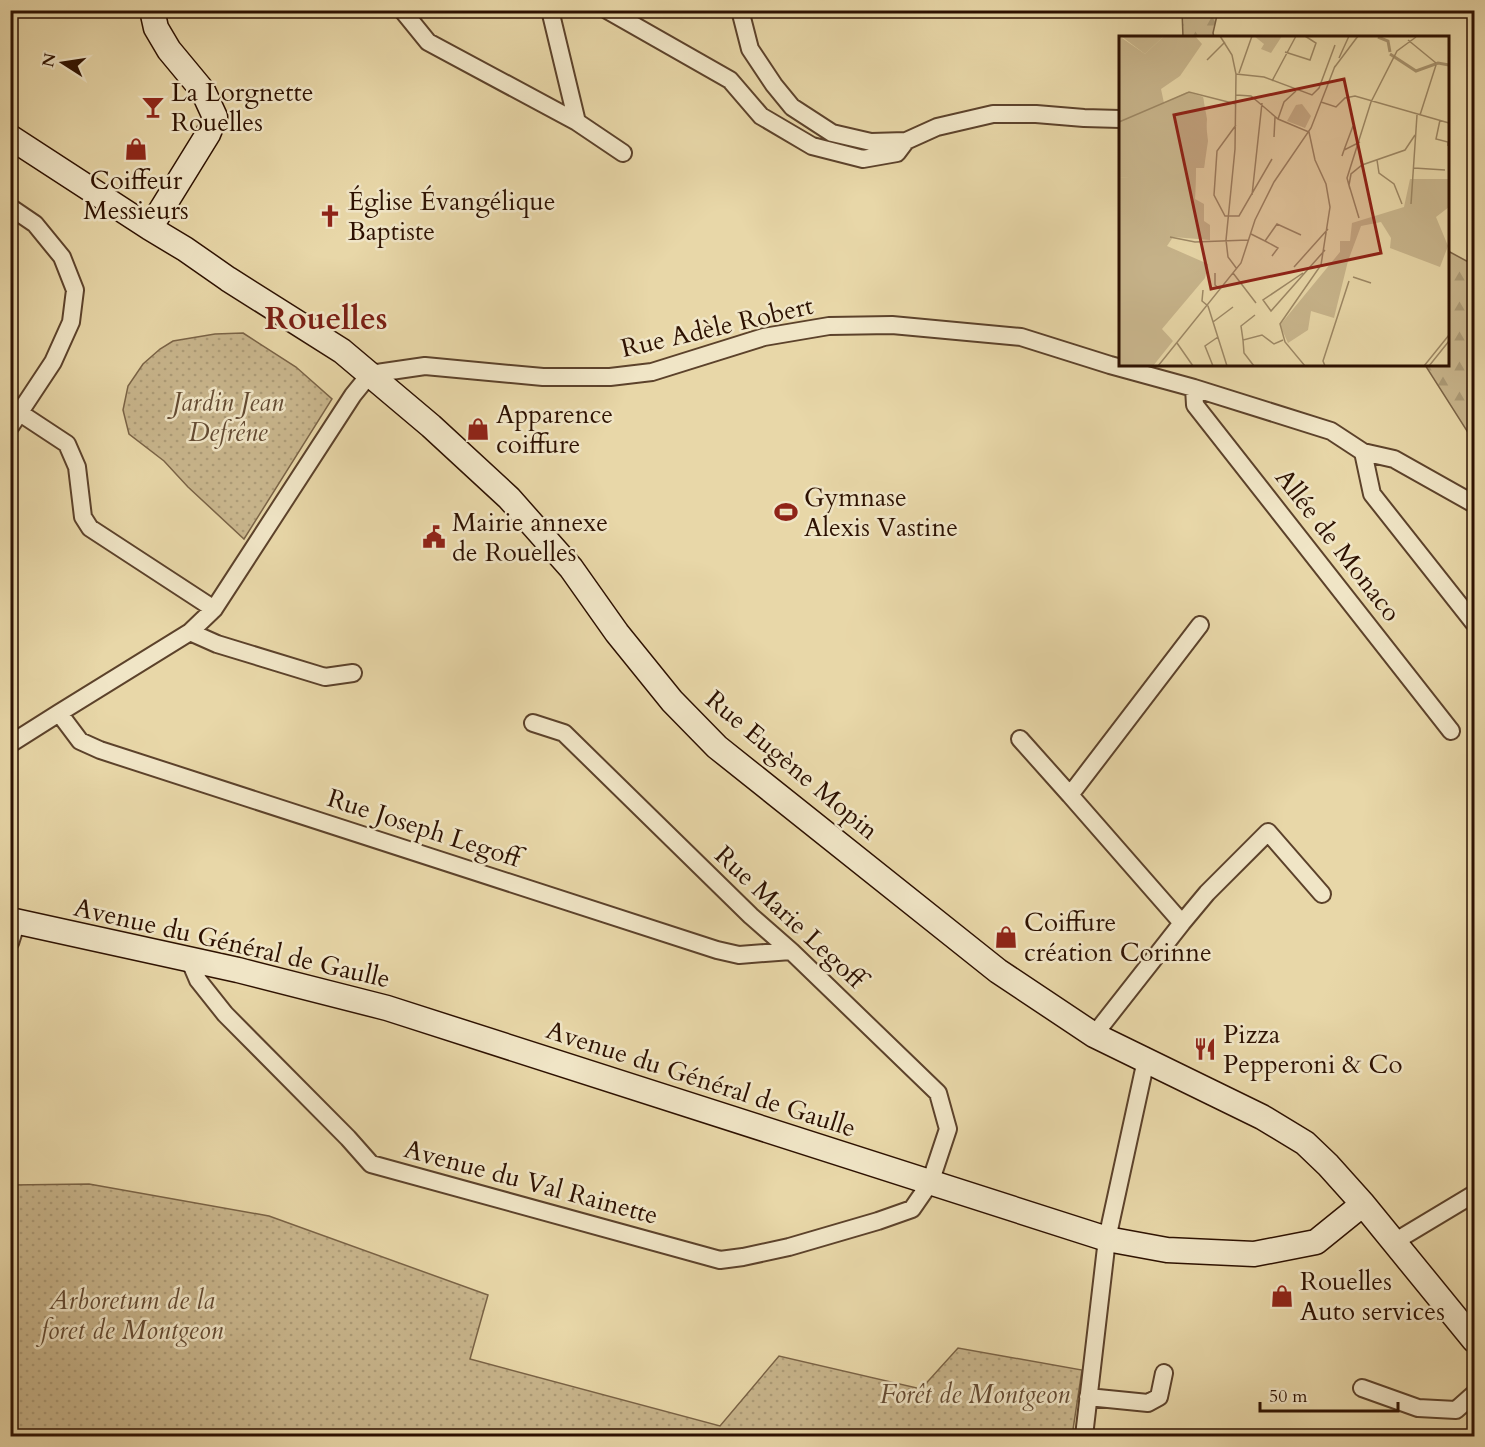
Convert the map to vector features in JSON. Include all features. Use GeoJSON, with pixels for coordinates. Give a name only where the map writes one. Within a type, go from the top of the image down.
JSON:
{"type":"FeatureCollection","features":[{"type":"Feature","properties":{"kind":"main road"},"geometry":{"type":"LineString","coordinates":[[150,228],[208,134],[215,117],[203,91],[169,50],[156,28],[152,10]]}},
{"type":"Feature","properties":{"kind":"main road","name":"Rue Eugène Mopin"},"geometry":{"type":"LineString","coordinates":[[10,137],[334,345],[370,374],[431,426],[509,498],[571,568],[617,633],[672,701],[717,747],[998,971],[1094,1035],[1262,1117],[1305,1143],[1363,1204],[1474,1340]]}},
{"type":"Feature","properties":{"kind":"main road","name":"Avenue du Général de Gaulle"},"geometry":{"type":"LineString","coordinates":[[13,928],[189,959],[387,1008],[1107,1239],[1167,1250],[1254,1254],[1316,1242],[1363,1204]]}},
{"type":"Feature","properties":{"kind":"street"},"geometry":{"type":"LineString","coordinates":[[402,10],[428,42],[577,122],[623,153]]}},
{"type":"Feature","properties":{"kind":"street"},"geometry":{"type":"LineString","coordinates":[[550,10],[577,122]]}},
{"type":"Feature","properties":{"kind":"street"},"geometry":{"type":"LineString","coordinates":[[607,10],[730,80],[761,117],[812,146],[863,159],[897,153],[906,141]]}},
{"type":"Feature","properties":{"kind":"street"},"geometry":{"type":"LineString","coordinates":[[740,10],[750,49],[774,85],[792,107],[832,133],[871,142],[906,141],[937,127],[993,114],[1119,118]]}},
{"type":"Feature","properties":{"kind":"street"},"geometry":{"type":"LineString","coordinates":[[10,207],[35,224],[62,257],[75,290],[71,322],[53,362],[15,420],[67,444],[77,466],[83,517],[90,528],[214,609]]}},
{"type":"Feature","properties":{"kind":"street","name":"Rue Adèle Robert"},"geometry":{"type":"LineString","coordinates":[[370,374],[425,366],[543,377],[610,377],[652,372],[764,337],[830,326],[892,325],[1021,338],[1194,388],[1331,431],[1363,452],[1394,459],[1474,504]]}},
{"type":"Feature","properties":{"kind":"street"},"geometry":{"type":"LineString","coordinates":[[10,744],[190,632],[214,609],[353,395],[370,374]]}},
{"type":"Feature","properties":{"kind":"street","name":"Allée de Monaco"},"geometry":{"type":"LineString","coordinates":[[1194,388],[1195,405],[1451,731]]}},
{"type":"Feature","properties":{"kind":"street"},"geometry":{"type":"LineString","coordinates":[[1363,452],[1372,494],[1474,623]]}},
{"type":"Feature","properties":{"kind":"street"},"geometry":{"type":"LineString","coordinates":[[1070,795],[1200,625]]}},
{"type":"Feature","properties":{"kind":"street"},"geometry":{"type":"LineString","coordinates":[[190,632],[217,644],[325,677],[353,673]]}},
{"type":"Feature","properties":{"kind":"street","name":"Rue Joseph Legoff"},"geometry":{"type":"LineString","coordinates":[[59,713],[80,741],[100,750],[717,950],[739,955],[791,951]]}},
{"type":"Feature","properties":{"kind":"street","name":"Rue Marie Legoff"},"geometry":{"type":"LineString","coordinates":[[533,723],[564,733],[751,916],[791,951],[938,1093],[948,1129],[930,1183]]}},
{"type":"Feature","properties":{"kind":"street"},"geometry":{"type":"LineString","coordinates":[[1020,739],[1182,923]]}},
{"type":"Feature","properties":{"kind":"street"},"geometry":{"type":"LineString","coordinates":[[1094,1035],[1207,893],[1268,832],[1322,894]]}},
{"type":"Feature","properties":{"kind":"street","name":"Avenue du Val Rainette"},"geometry":{"type":"LineString","coordinates":[[189,959],[198,980],[225,1014],[372,1164],[720,1260],[789,1247],[912,1209],[930,1183]]}},
{"type":"Feature","properties":{"kind":"street"},"geometry":{"type":"LineString","coordinates":[[1084,1437],[1107,1239],[1146,1060]]}},
{"type":"Feature","properties":{"kind":"street"},"geometry":{"type":"LineString","coordinates":[[1394,1242],[1474,1194]]}},
{"type":"Feature","properties":{"kind":"street"},"geometry":{"type":"LineString","coordinates":[[1088,1397],[1148,1403],[1159,1398],[1164,1372]]}},
{"type":"Feature","properties":{"kind":"street"},"geometry":{"type":"LineString","coordinates":[[1362,1388],[1418,1408],[1456,1410],[1474,1394]]}},
{"type":"Feature","properties":{"kind":"green space"},"geometry":{"type":"Polygon","coordinates":[[[1182,11],[1218,11],[1214,36],[1183,36],[1182,11]]]}},
{"type":"Feature","properties":{"kind":"green space"},"geometry":{"type":"Polygon","coordinates":[[[1449,252],[1474,265],[1474,442],[1426,366],[1449,366],[1449,252]]]}},
{"type":"Feature","properties":{"kind":"green space","name":"Jardin Jean Defrêne"},"geometry":{"type":"Polygon","coordinates":[[[243,333],[296,367],[332,399],[244,539],[188,487],[164,461],[129,434],[123,410],[128,386],[143,364],[160,349],[173,341],[215,334],[243,333]]]}},
{"type":"Feature","properties":{"kind":"green space","name":"Arboretum de la foret de Montgeon"},"geometry":{"type":"Polygon","coordinates":[[[89,1184],[269,1216],[488,1295],[470,1359],[720,1426],[779,1356],[921,1389],[958,1348],[1082,1370],[1072,1436],[11,1436],[11,1185],[89,1184]]]}},
{"type":"Feature","properties":{"kind":"place","name":"La Lorgnette Rouelles"},"geometry":{"type":"Point","coordinates":[153,107]}},
{"type":"Feature","properties":{"kind":"place","name":"Coiffeur Messieurs"},"geometry":{"type":"Point","coordinates":[136,149]}},
{"type":"Feature","properties":{"kind":"place","name":"Église Évangélique Baptiste"},"geometry":{"type":"Point","coordinates":[330,216]}},
{"type":"Feature","properties":{"kind":"place","name":"Apparence coiffure"},"geometry":{"type":"Point","coordinates":[478,429]}},
{"type":"Feature","properties":{"kind":"place","name":"Gymnase Alexis Vastine"},"geometry":{"type":"Point","coordinates":[786,512]}},
{"type":"Feature","properties":{"kind":"place","name":"Mairie annexe de Rouelles"},"geometry":{"type":"Point","coordinates":[434,537]}},
{"type":"Feature","properties":{"kind":"place","name":"Coiffure création Corinne"},"geometry":{"type":"Point","coordinates":[1006,937]}},
{"type":"Feature","properties":{"kind":"place","name":"Pizza Pepperoni & Co"},"geometry":{"type":"Point","coordinates":[1205,1049]}},
{"type":"Feature","properties":{"kind":"place","name":"Rouelles Auto services"},"geometry":{"type":"Point","coordinates":[1282,1296]}},
{"type":"Feature","properties":{"kind":"district","name":"Rouelles"},"geometry":{"type":"Point","coordinates":[326,319]}},
{"type":"Feature","properties":{"kind":"park label","name":"Forêt de Montgeon"},"geometry":{"type":"Point","coordinates":[975,1394]}}]}
